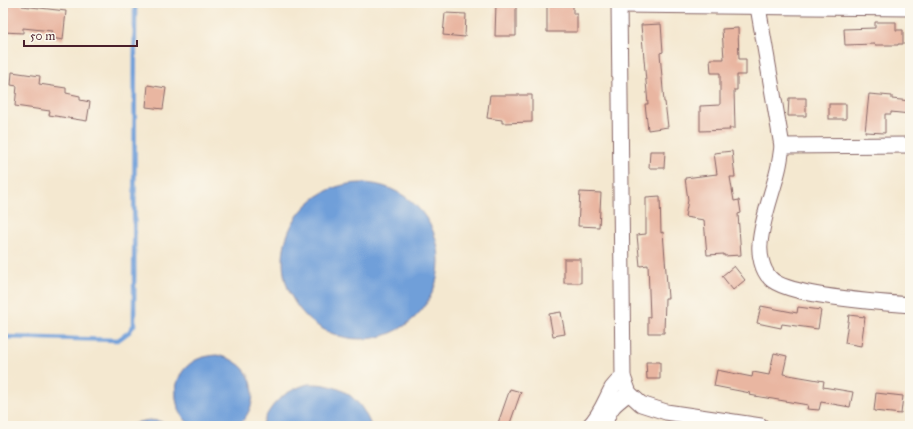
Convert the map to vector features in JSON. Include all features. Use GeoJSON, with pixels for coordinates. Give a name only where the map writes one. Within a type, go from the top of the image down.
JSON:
{"type":"FeatureCollection","features":[{"type":"Feature","properties":{"kind":"street"},"geometry":{"type":"LineString","coordinates":[[761,426],[671,420],[642,404],[629,393],[623,377],[619,4],[910,8]]}},
{"type":"Feature","properties":{"kind":"street"},"geometry":{"type":"LineString","coordinates":[[758,7],[782,146],[779,168],[763,220],[759,246],[762,266],[770,278],[780,285],[796,290],[852,300],[910,305]]}},
{"type":"Feature","properties":{"kind":"street"},"geometry":{"type":"LineString","coordinates":[[782,146],[910,145]]}},
{"type":"Feature","properties":{"kind":"street"},"geometry":{"type":"LineString","coordinates":[[589,426],[604,405],[613,387],[623,377]]}},
{"type":"Feature","properties":{"kind":"street"},"geometry":{"type":"LineString","coordinates":[[604,426],[608,411],[613,405],[629,393]]}},
{"type":"Feature","properties":{"kind":"water"},"geometry":{"type":"Polygon","coordinates":[[[353,183],[369,183],[384,186],[398,192],[411,201],[421,211],[430,224],[436,238],[439,261],[438,276],[430,298],[421,311],[411,321],[398,330],[384,336],[369,339],[353,339],[338,336],[324,330],[311,321],[301,311],[292,298],[286,284],[283,269],[283,253],[286,238],[292,224],[301,211],[311,201],[324,192],[338,186],[353,183]]]}},
{"type":"Feature","properties":{"kind":"water"},"geometry":{"type":"Polygon","coordinates":[[[217,355],[233,361],[243,368],[248,376],[252,384],[253,393],[249,411],[237,426],[192,426],[185,420],[177,403],[176,394],[179,377],[184,369],[197,359],[217,355]]]}},
{"type":"Feature","properties":{"kind":"water"},"geometry":{"type":"Polygon","coordinates":[[[308,384],[329,386],[347,393],[361,407],[371,426],[262,426],[269,411],[279,399],[292,390],[308,384]]]}},
{"type":"Feature","properties":{"kind":"water"},"geometry":{"type":"Polygon","coordinates":[[[149,420],[159,421],[172,426],[129,426],[149,420]]]}},
{"type":"Feature","properties":{"kind":"building"},"geometry":{"type":"Polygon","coordinates":[[[3,3],[22,3],[22,6],[66,11],[63,40],[51,38],[52,31],[23,28],[23,33],[3,32],[3,3]]]}},
{"type":"Feature","properties":{"kind":"building"},"geometry":{"type":"Polygon","coordinates":[[[496,3],[516,3],[516,36],[495,36],[496,3]]]}},
{"type":"Feature","properties":{"kind":"building"},"geometry":{"type":"Polygon","coordinates":[[[547,3],[573,3],[573,14],[577,14],[577,32],[547,32],[547,3]]]}},
{"type":"Feature","properties":{"kind":"building"},"geometry":{"type":"Polygon","coordinates":[[[445,13],[466,14],[465,37],[443,35],[445,13]]]}},
{"type":"Feature","properties":{"kind":"building"},"geometry":{"type":"Polygon","coordinates":[[[875,22],[896,22],[896,30],[903,30],[903,44],[845,45],[844,29],[875,28],[875,22]]]}},
{"type":"Feature","properties":{"kind":"building"},"geometry":{"type":"Polygon","coordinates":[[[661,24],[663,52],[660,53],[664,102],[668,127],[648,130],[645,104],[648,104],[641,25],[661,24]]]}},
{"type":"Feature","properties":{"kind":"building"},"geometry":{"type":"Polygon","coordinates":[[[738,28],[739,59],[746,59],[746,75],[737,75],[737,90],[734,90],[735,128],[729,128],[730,130],[700,131],[700,106],[720,105],[720,73],[711,73],[710,59],[724,59],[722,29],[738,28]]]}},
{"type":"Feature","properties":{"kind":"building"},"geometry":{"type":"Polygon","coordinates":[[[12,72],[40,76],[39,84],[66,88],[66,93],[80,96],[80,100],[90,102],[87,121],[49,115],[50,111],[15,106],[17,86],[11,85],[12,72]]]}},
{"type":"Feature","properties":{"kind":"building"},"geometry":{"type":"Polygon","coordinates":[[[148,85],[166,88],[163,109],[146,107],[148,85]]]}},
{"type":"Feature","properties":{"kind":"building"},"geometry":{"type":"Polygon","coordinates":[[[869,94],[892,96],[892,99],[910,101],[910,114],[891,112],[891,114],[885,114],[885,133],[865,132],[869,94]]]}},
{"type":"Feature","properties":{"kind":"building"},"geometry":{"type":"Polygon","coordinates":[[[490,95],[532,95],[532,122],[502,123],[502,120],[487,118],[490,95]]]}},
{"type":"Feature","properties":{"kind":"building"},"geometry":{"type":"Polygon","coordinates":[[[789,98],[806,98],[806,116],[788,116],[789,98]]]}},
{"type":"Feature","properties":{"kind":"building"},"geometry":{"type":"Polygon","coordinates":[[[829,104],[846,104],[846,119],[829,119],[829,104]]]}},
{"type":"Feature","properties":{"kind":"building"},"geometry":{"type":"Polygon","coordinates":[[[650,151],[665,151],[664,168],[649,168],[650,151]]]}},
{"type":"Feature","properties":{"kind":"building"},"geometry":{"type":"Polygon","coordinates":[[[732,151],[735,177],[730,177],[734,201],[739,200],[741,213],[738,214],[741,255],[707,255],[704,220],[685,217],[688,200],[685,178],[717,174],[714,153],[732,151]]]}},
{"type":"Feature","properties":{"kind":"building"},"geometry":{"type":"Polygon","coordinates":[[[580,192],[601,193],[599,227],[578,226],[580,192]]]}},
{"type":"Feature","properties":{"kind":"building"},"geometry":{"type":"Polygon","coordinates":[[[660,196],[661,233],[663,232],[668,298],[665,298],[664,333],[648,333],[648,317],[650,317],[648,265],[640,266],[637,235],[646,234],[646,197],[660,196]]]}},
{"type":"Feature","properties":{"kind":"building"},"geometry":{"type":"Polygon","coordinates":[[[564,259],[581,259],[581,283],[564,283],[564,259]]]}},
{"type":"Feature","properties":{"kind":"building"},"geometry":{"type":"Polygon","coordinates":[[[734,266],[745,280],[733,290],[722,276],[734,266]]]}},
{"type":"Feature","properties":{"kind":"building"},"geometry":{"type":"Polygon","coordinates":[[[761,306],[797,313],[798,307],[821,310],[818,329],[782,324],[781,328],[757,323],[761,306]]]}},
{"type":"Feature","properties":{"kind":"building"},"geometry":{"type":"Polygon","coordinates":[[[561,312],[565,334],[553,336],[549,314],[561,312]]]}},
{"type":"Feature","properties":{"kind":"building"},"geometry":{"type":"Polygon","coordinates":[[[849,315],[865,317],[861,346],[845,343],[849,315]]]}},
{"type":"Feature","properties":{"kind":"building"},"geometry":{"type":"Polygon","coordinates":[[[774,353],[787,356],[783,374],[824,381],[823,387],[853,392],[850,407],[821,402],[819,410],[807,409],[808,405],[749,395],[750,393],[714,386],[717,370],[752,377],[753,372],[769,375],[774,353]]]}},
{"type":"Feature","properties":{"kind":"building"},"geometry":{"type":"Polygon","coordinates":[[[646,362],[660,362],[660,379],[647,379],[646,362]]]}},
{"type":"Feature","properties":{"kind":"building"},"geometry":{"type":"Polygon","coordinates":[[[510,389],[521,392],[509,426],[497,426],[510,389]]]}},
{"type":"Feature","properties":{"kind":"building"},"geometry":{"type":"Polygon","coordinates":[[[876,393],[903,396],[901,414],[874,411],[876,393]]]}},
{"type":"Feature","properties":{"kind":"waterway"},"geometry":{"type":"LineString","coordinates":[[3,337],[118,340],[129,332],[134,325],[135,3]]}}]}
